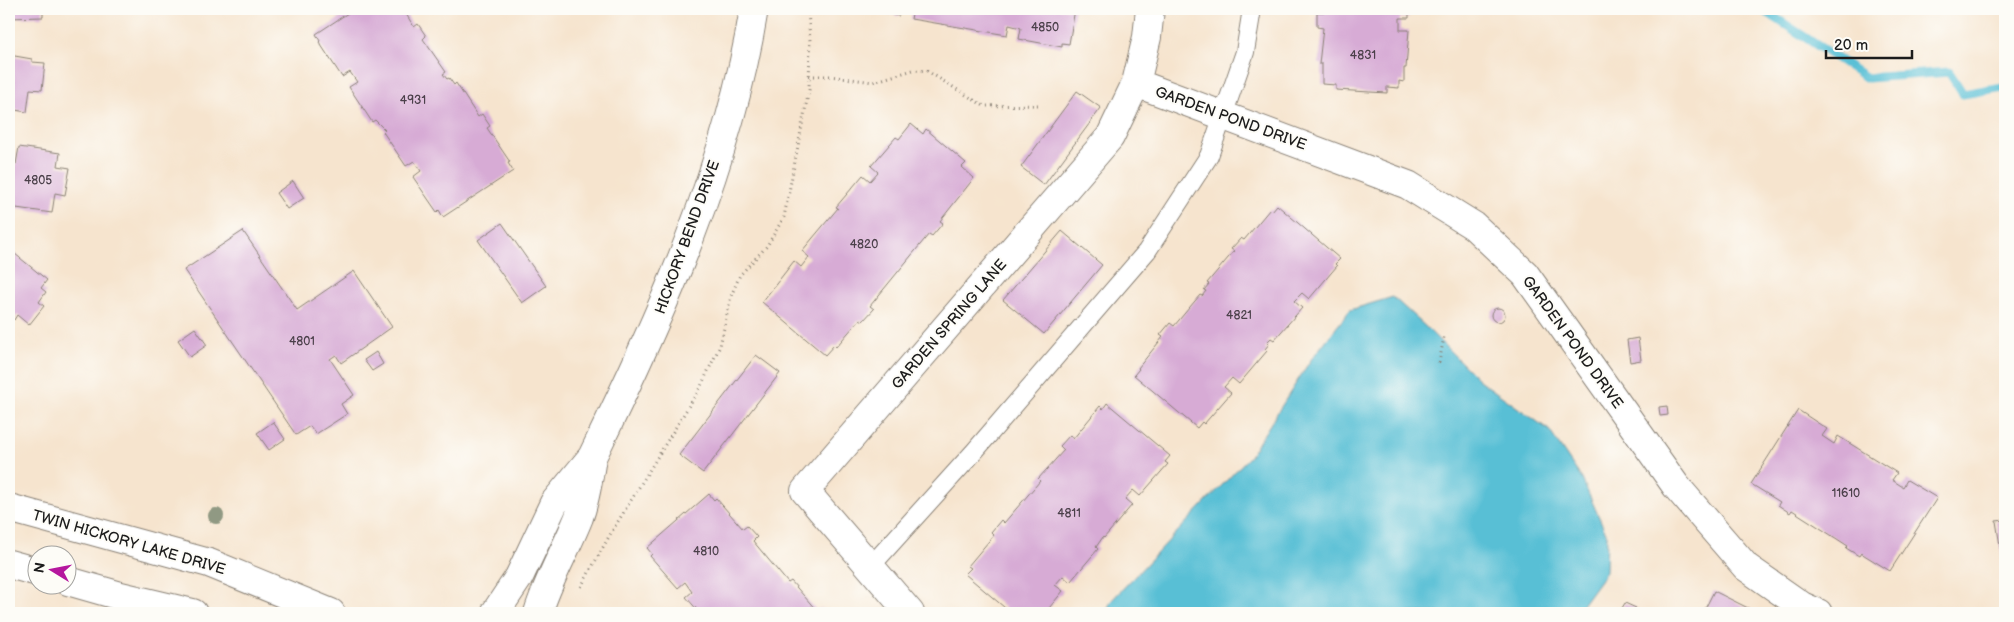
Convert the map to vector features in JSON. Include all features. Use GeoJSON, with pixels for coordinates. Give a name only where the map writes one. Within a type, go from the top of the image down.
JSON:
{"type":"FeatureCollection","features":[{"type":"Feature","properties":{"kind":"street","name":"HICKORY BEND DRIVE"},"geometry":{"type":"LineString","coordinates":[[495,613],[519,577],[554,503],[592,457],[657,318],[695,224],[735,102],[749,41],[754,9]]}},
{"type":"Feature","properties":{"kind":"street","name":"GARDEN SPRING LANE"},"geometry":{"type":"LineString","coordinates":[[910,613],[805,491],[1110,137],[1136,83],[1147,36],[1150,9]]}},
{"type":"Feature","properties":{"kind":"street","name":"GARDEN POND DRIVE"},"geometry":{"type":"LineString","coordinates":[[1136,83],[1408,185],[1474,226],[1525,274],[1676,486],[1746,567],[1806,611]]}},
{"type":"Feature","properties":{"kind":"street","name":"HICKORY BEND DRIVE"},"geometry":{"type":"LineString","coordinates":[[538,613],[548,585],[579,516],[587,490],[592,457]]}},
{"type":"Feature","properties":{"kind":"street","name":"TWIN HICKORY LAKE DRIVE"},"geometry":{"type":"LineString","coordinates":[[9,508],[209,563],[331,613]]}},
{"type":"Feature","properties":{"kind":"street"},"geometry":{"type":"LineString","coordinates":[[9,564],[28,569]]}},
{"type":"Feature","properties":{"kind":"street"},"geometry":{"type":"LineString","coordinates":[[78,584],[193,613]]}},
{"type":"Feature","properties":{"kind":"lane"},"geometry":{"type":"LineString","coordinates":[[870,567],[974,453],[1147,251],[1209,156],[1245,52],[1252,9]]}},
{"type":"Feature","properties":{"kind":"path"},"geometry":{"type":"LineString","coordinates":[[578,591],[701,386],[720,346],[730,296],[740,275],[768,246],[784,217],[793,181],[809,90],[808,9]]}},
{"type":"Feature","properties":{"kind":"path"},"geometry":{"type":"LineString","coordinates":[[809,76],[830,76],[873,82],[913,70],[927,71],[984,106],[1039,105]]}},
{"type":"Feature","properties":{"kind":"path"},"geometry":{"type":"LineString","coordinates":[[1439,363],[1444,338]]}},
{"type":"Feature","properties":{"kind":"water"},"geometry":{"type":"Polygon","coordinates":[[[1393,297],[1479,380],[1549,430],[1582,479],[1607,535],[1606,572],[1582,605],[1579,613],[1106,613],[1111,601],[1250,456],[1310,361],[1350,310],[1393,297]]]}},
{"type":"Feature","properties":{"kind":"building"},"geometry":{"type":"Polygon","coordinates":[[[9,9],[43,9],[43,17],[9,18],[9,9]]]}},
{"type":"Feature","properties":{"kind":"building"},"geometry":{"type":"Polygon","coordinates":[[[354,9],[403,9],[414,27],[418,24],[426,36],[423,39],[446,72],[443,74],[454,85],[456,83],[478,117],[482,114],[490,126],[487,128],[510,162],[508,163],[513,171],[443,217],[439,210],[437,212],[413,177],[421,171],[414,161],[406,166],[383,132],[385,130],[375,120],[372,122],[349,87],[357,82],[350,72],[342,77],[319,42],[316,34],[354,9]]]}},
{"type":"Feature","properties":{"kind":"building"},"geometry":{"type":"Polygon","coordinates":[[[863,9],[900,9],[899,16],[863,9]]]}},
{"type":"Feature","properties":{"kind":"building"},"geometry":{"type":"Polygon","coordinates":[[[913,9],[1075,9],[1069,44],[1062,43],[1062,47],[1019,39],[1021,28],[1009,25],[1007,35],[911,19],[913,9]]]}},
{"type":"Feature","properties":{"kind":"building"},"geometry":{"type":"Polygon","coordinates":[[[1324,9],[1409,9],[1409,18],[1400,18],[1400,30],[1409,30],[1404,82],[1399,81],[1399,88],[1387,87],[1387,93],[1336,90],[1336,85],[1322,84],[1322,64],[1319,64],[1323,28],[1317,27],[1317,12],[1324,12],[1324,9]]]}},
{"type":"Feature","properties":{"kind":"building"},"geometry":{"type":"Polygon","coordinates":[[[9,55],[32,59],[32,62],[45,63],[42,90],[30,89],[27,112],[9,109],[9,55]]]}},
{"type":"Feature","properties":{"kind":"building"},"geometry":{"type":"Polygon","coordinates":[[[1077,91],[1101,108],[1044,185],[1021,167],[1077,91]]]}},
{"type":"Feature","properties":{"kind":"building"},"geometry":{"type":"Polygon","coordinates":[[[911,124],[923,134],[926,129],[966,163],[962,167],[974,178],[940,221],[943,223],[932,236],[929,234],[870,306],[874,309],[863,321],[860,319],[836,347],[834,345],[825,355],[762,302],[794,261],[801,267],[809,257],[802,251],[863,175],[870,181],[878,172],[871,166],[896,137],[899,139],[911,124]]]}},
{"type":"Feature","properties":{"kind":"building"},"geometry":{"type":"Polygon","coordinates":[[[19,147],[60,153],[58,166],[70,168],[65,195],[55,193],[52,213],[9,207],[9,163],[16,164],[19,147]]]}},
{"type":"Feature","properties":{"kind":"building"},"geometry":{"type":"Polygon","coordinates":[[[293,181],[304,198],[287,209],[276,193],[293,181]]]}},
{"type":"Feature","properties":{"kind":"building"},"geometry":{"type":"Polygon","coordinates":[[[1277,205],[1340,259],[1335,264],[1337,266],[1309,299],[1302,293],[1294,301],[1302,308],[1274,340],[1271,338],[1267,342],[1269,344],[1265,349],[1267,351],[1239,384],[1232,378],[1224,387],[1231,393],[1204,424],[1202,422],[1197,428],[1134,375],[1163,337],[1160,335],[1170,323],[1174,326],[1200,295],[1202,296],[1206,291],[1204,290],[1209,284],[1207,283],[1234,251],[1231,249],[1241,238],[1244,240],[1270,209],[1272,211],[1277,205]]]}},
{"type":"Feature","properties":{"kind":"building"},"geometry":{"type":"Polygon","coordinates":[[[502,223],[546,286],[522,303],[478,240],[502,223]]]}},
{"type":"Feature","properties":{"kind":"building"},"geometry":{"type":"Polygon","coordinates":[[[243,231],[297,310],[354,271],[392,327],[341,363],[336,355],[330,359],[354,395],[341,404],[347,414],[316,434],[310,426],[296,435],[184,270],[243,231]]]}},
{"type":"Feature","properties":{"kind":"building"},"geometry":{"type":"Polygon","coordinates":[[[1062,231],[1102,265],[1044,334],[1003,300],[1062,231]]]}},
{"type":"Feature","properties":{"kind":"building"},"geometry":{"type":"Polygon","coordinates":[[[9,249],[47,280],[41,288],[46,292],[39,302],[44,306],[29,325],[17,315],[14,320],[9,315],[9,249]]]}},
{"type":"Feature","properties":{"kind":"building"},"geometry":{"type":"Polygon","coordinates":[[[1495,308],[1501,308],[1505,315],[1501,322],[1495,322],[1491,318],[1491,312],[1495,308]]]}},
{"type":"Feature","properties":{"kind":"building"},"geometry":{"type":"Polygon","coordinates":[[[195,328],[207,345],[190,357],[178,340],[195,328]]]}},
{"type":"Feature","properties":{"kind":"building"},"geometry":{"type":"Polygon","coordinates":[[[1638,338],[1641,360],[1630,362],[1627,340],[1638,338]]]}},
{"type":"Feature","properties":{"kind":"building"},"geometry":{"type":"Polygon","coordinates":[[[376,352],[383,364],[372,371],[364,360],[376,352]]]}},
{"type":"Feature","properties":{"kind":"building"},"geometry":{"type":"Polygon","coordinates":[[[756,355],[780,373],[703,473],[679,455],[756,355]]]}},
{"type":"Feature","properties":{"kind":"building"},"geometry":{"type":"Polygon","coordinates":[[[1107,403],[1170,456],[1165,462],[1168,464],[1140,496],[1133,490],[1125,499],[1132,505],[1103,537],[1096,547],[1098,549],[1070,582],[1063,576],[1055,585],[1063,591],[1045,613],[1011,613],[965,574],[971,568],[968,566],[994,535],[991,532],[1001,520],[1004,523],[1040,481],[1038,479],[1064,450],[1060,446],[1070,435],[1073,439],[1100,406],[1103,409],[1107,403]]]}},
{"type":"Feature","properties":{"kind":"building"},"geometry":{"type":"Polygon","coordinates":[[[1667,406],[1668,415],[1660,416],[1659,407],[1667,406]]]}},
{"type":"Feature","properties":{"kind":"building"},"geometry":{"type":"Polygon","coordinates":[[[1798,410],[1827,429],[1822,436],[1834,444],[1838,436],[1897,473],[1892,480],[1903,487],[1907,480],[1937,498],[1890,571],[1861,553],[1859,556],[1846,548],[1848,546],[1792,510],[1790,513],[1778,505],[1780,502],[1751,484],[1798,410]]]}},
{"type":"Feature","properties":{"kind":"building"},"geometry":{"type":"Polygon","coordinates":[[[273,422],[285,439],[269,450],[257,433],[273,422]]]}},
{"type":"Feature","properties":{"kind":"building"},"geometry":{"type":"Polygon","coordinates":[[[709,494],[714,500],[716,498],[743,529],[747,526],[757,537],[753,541],[788,583],[791,581],[817,611],[821,608],[826,613],[700,613],[686,597],[692,592],[685,582],[678,588],[650,556],[652,554],[647,548],[709,494]]]}},
{"type":"Feature","properties":{"kind":"building"},"geometry":{"type":"Polygon","coordinates":[[[2005,520],[2005,571],[2004,571],[1996,521],[2005,520]]]}},
{"type":"Feature","properties":{"kind":"building"},"geometry":{"type":"Polygon","coordinates":[[[1714,591],[1758,613],[1703,613],[1714,591]]]}},
{"type":"Feature","properties":{"kind":"building"},"geometry":{"type":"Polygon","coordinates":[[[1625,603],[1636,608],[1633,613],[1619,613],[1625,603]]]}},
{"type":"Feature","properties":{"kind":"waterway"},"geometry":{"type":"LineString","coordinates":[[1765,9],[1765,11],[1867,78],[1949,72],[1963,94],[2003,87],[2005,89]]}}]}
